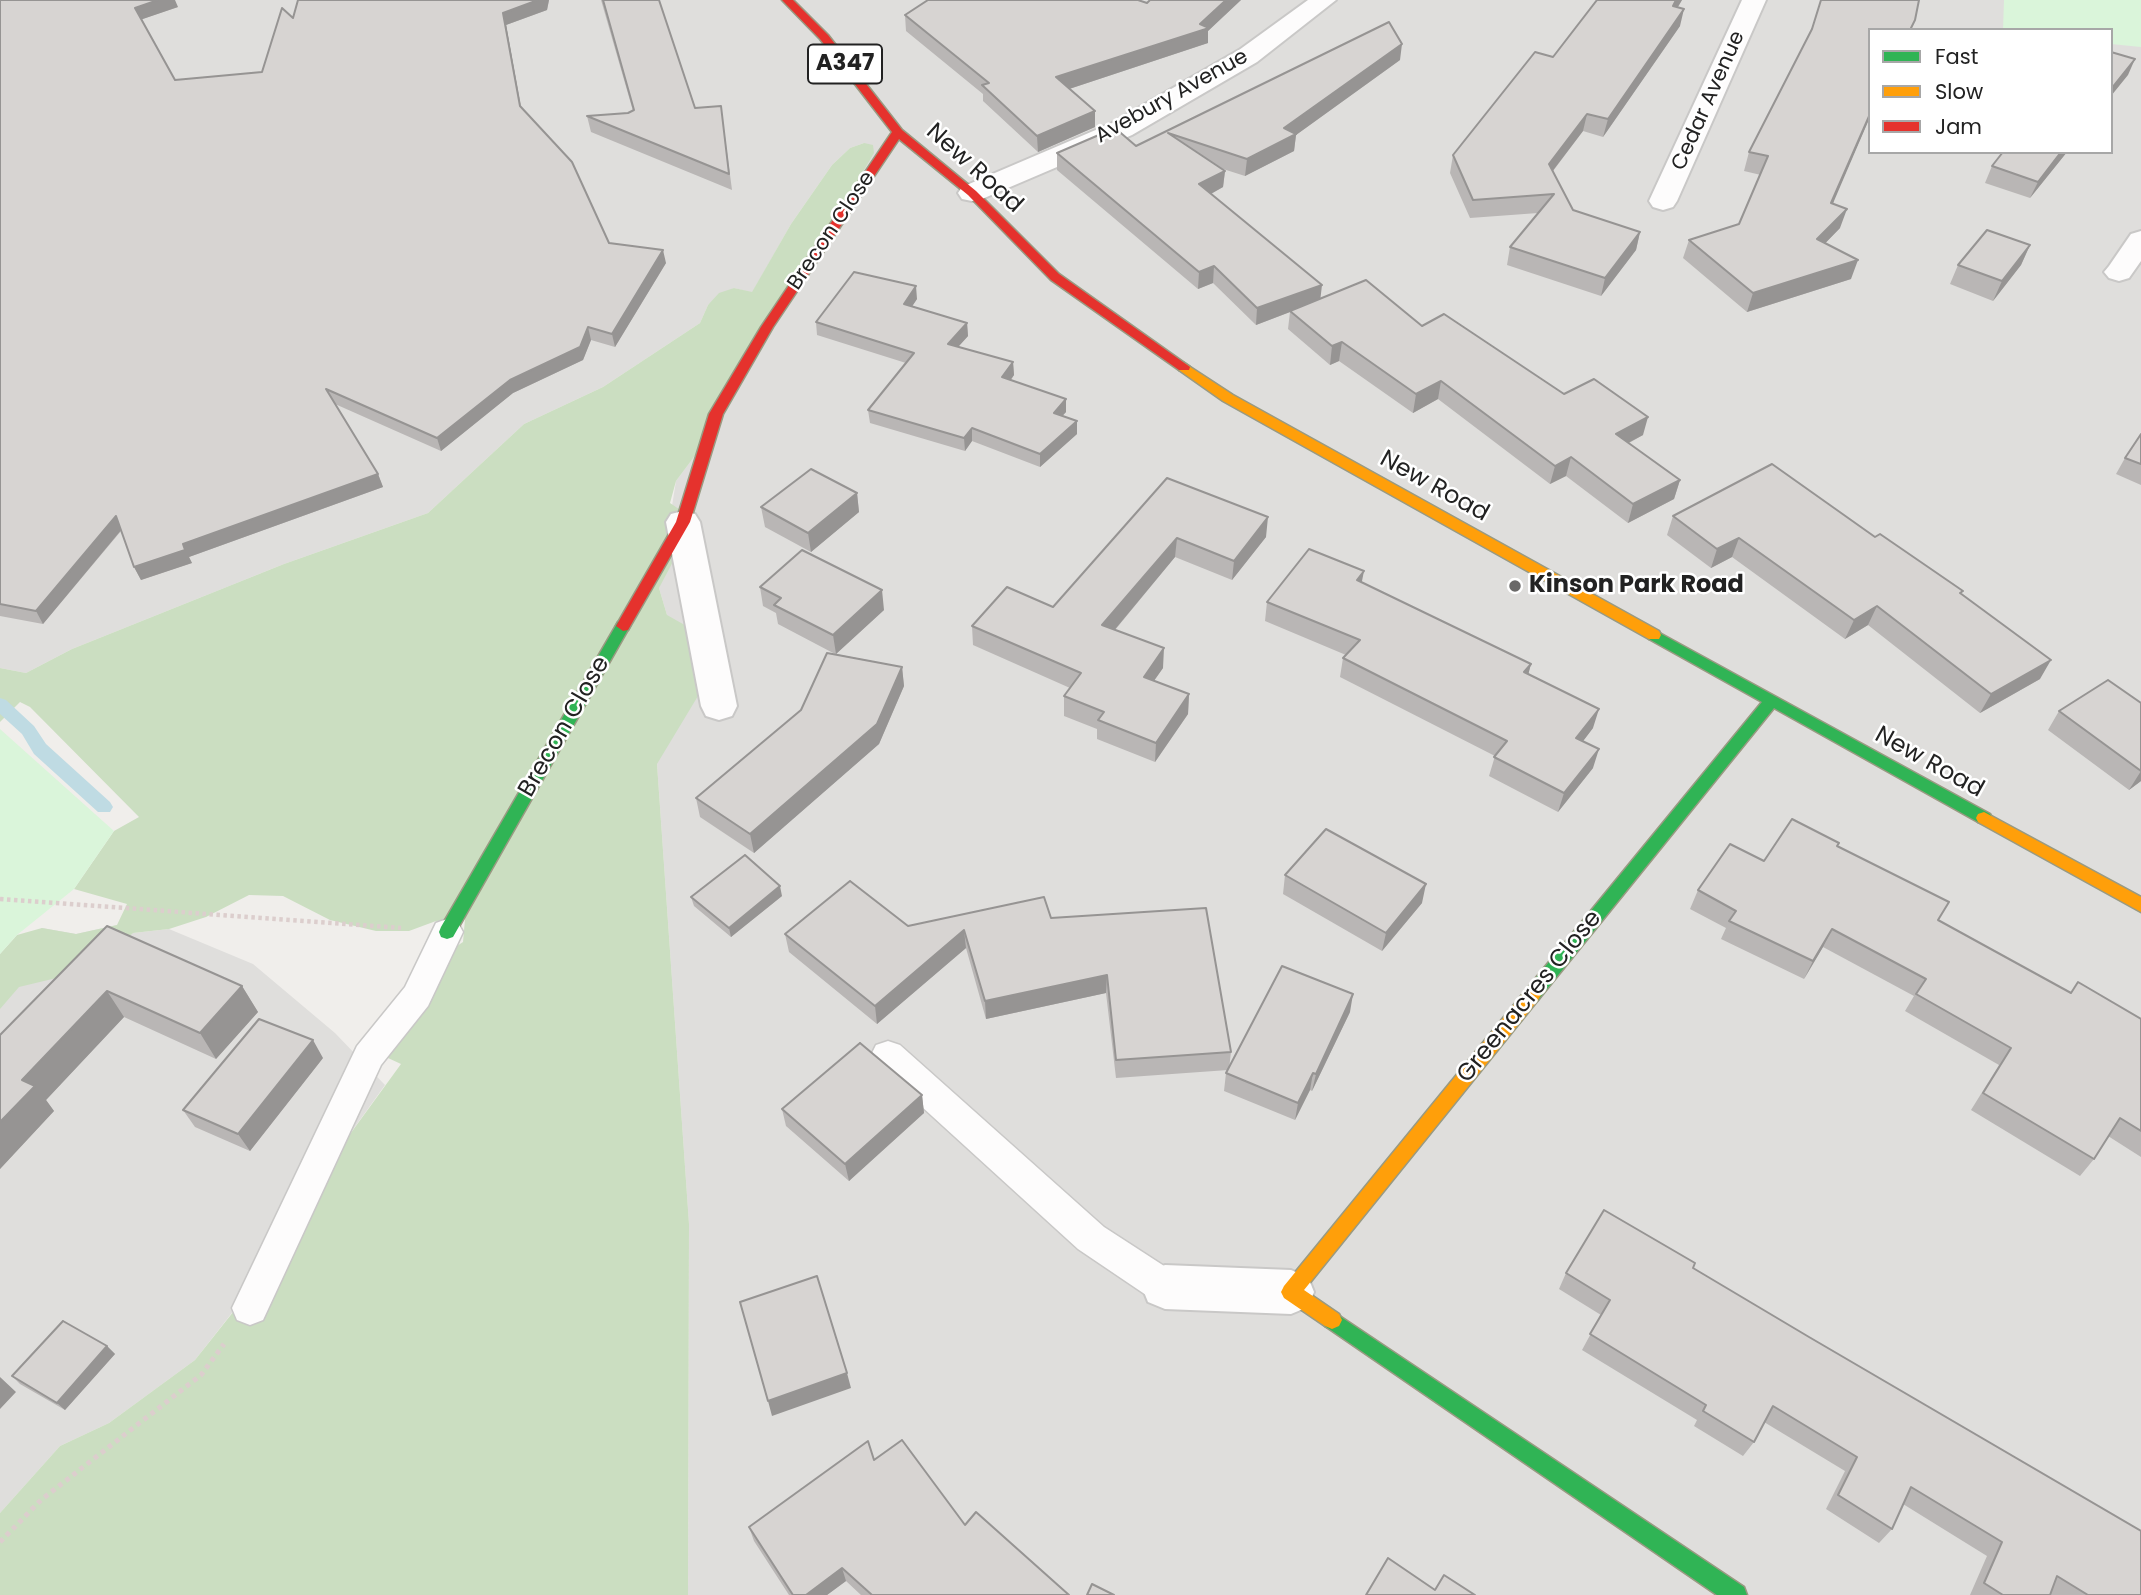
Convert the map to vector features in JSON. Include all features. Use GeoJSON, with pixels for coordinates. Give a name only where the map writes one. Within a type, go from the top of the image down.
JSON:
{"type":"FeatureCollection","features":[{"type":"Feature","properties":{"kind":"street","name":"New Road"},"geometry":{"type":"LineString","coordinates":[[787,0],[824,37],[898,132],[972,193],[1055,277],[1228,398],[1770,702],[2141,905]]}},
{"type":"Feature","properties":{"kind":"street","name":"Avebury Avenue"},"geometry":{"type":"LineString","coordinates":[[972,193],[1122,129],[1248,56],[1324,0]]}},
{"type":"Feature","properties":{"kind":"street","name":"Cedar Avenue"},"geometry":{"type":"LineString","coordinates":[[1663,201],[1754,0]]}},
{"type":"Feature","properties":{"kind":"street","name":"Brecon Close"},"geometry":{"type":"LineString","coordinates":[[447,932],[683,522],[716,414],[767,327],[898,132]]}},
{"type":"Feature","properties":{"kind":"street"},"geometry":{"type":"LineString","coordinates":[[2119,272],[2140,242]]}},
{"type":"Feature","properties":{"kind":"street","name":"Brecon Close"},"geometry":{"type":"LineString","coordinates":[[683,522],[719,706]]}},
{"type":"Feature","properties":{"kind":"street","name":"Greenacres Close"},"geometry":{"type":"LineString","coordinates":[[1291,1292],[1770,702]]}},
{"type":"Feature","properties":{"kind":"street"},"geometry":{"type":"LineString","coordinates":[[1165,1286],[1291,1292],[1736,1595]]}},
{"type":"Feature","properties":{"kind":"lane"},"geometry":{"type":"LineString","coordinates":[[250,1308],[369,1056],[417,996],[447,932]]}},
{"type":"Feature","properties":{"kind":"lane"},"geometry":{"type":"LineString","coordinates":[[888,1055],[1091,1238],[1165,1286]]}},
{"type":"Feature","properties":{"kind":"path"},"geometry":{"type":"LineString","coordinates":[[0,900],[238,914],[447,932]]}},
{"type":"Feature","properties":{"kind":"path"},"geometry":{"type":"LineString","coordinates":[[0,1542],[41,1500],[201,1375],[250,1308]]}},
{"type":"Feature","properties":{"kind":"shaded area"},"geometry":{"type":"Polygon","coordinates":[[[0,0],[2141,0],[2141,1595],[688,1595],[689,1224],[657,764],[667,615],[659,588],[676,481],[697,453],[864,143],[850,148],[832,165],[791,224],[752,293],[734,288],[708,305],[700,323],[603,387],[524,424],[428,513],[284,564],[72,649],[26,673],[0,668],[0,0]]]}},
{"type":"Feature","properties":{"kind":"shaded area"},"geometry":{"type":"Polygon","coordinates":[[[117,925],[133,933],[169,929],[253,964],[335,1033],[385,1085],[329,1163],[249,1291],[195,1360],[109,1423],[60,1446],[0,1513],[0,954],[42,928],[76,934],[117,925]]]}},
{"type":"Feature","properties":{"kind":"green space"},"geometry":{"type":"Polygon","coordinates":[[[2004,0],[2141,0],[2141,47],[2113,44],[2113,28],[2003,28],[2004,0]]]}},
{"type":"Feature","properties":{"kind":"green space"},"geometry":{"type":"Polygon","coordinates":[[[864,143],[873,145],[874,153],[697,453],[676,481],[670,503],[695,520],[659,588],[667,615],[697,632],[704,686],[657,764],[689,1224],[688,1595],[0,1595],[0,1513],[60,1446],[109,1423],[195,1360],[249,1292],[329,1163],[401,1064],[388,1058],[385,1052],[439,958],[463,942],[465,919],[436,921],[409,931],[376,931],[330,920],[283,896],[249,895],[206,917],[169,929],[133,933],[104,957],[73,974],[19,987],[0,1009],[0,954],[17,935],[42,928],[76,934],[117,925],[127,904],[74,889],[114,831],[139,817],[30,707],[20,702],[0,722],[0,668],[26,673],[72,649],[284,564],[428,513],[524,424],[603,387],[700,323],[708,305],[719,293],[734,288],[752,292],[791,224],[832,165],[850,148],[864,143]]]}},
{"type":"Feature","properties":{"kind":"green space"},"geometry":{"type":"Polygon","coordinates":[[[0,729],[114,831],[74,889],[17,935],[0,954],[0,729]]]}},
{"type":"Feature","properties":{"kind":"building"},"geometry":{"type":"Polygon","coordinates":[[[0,0],[158,0],[135,8],[175,80],[262,72],[282,8],[293,18],[298,0],[538,0],[503,13],[520,106],[572,162],[609,243],[663,250],[612,334],[588,327],[580,347],[510,380],[437,438],[326,389],[378,474],[183,544],[185,550],[134,567],[116,516],[36,611],[0,604],[0,0]]]}},
{"type":"Feature","properties":{"kind":"building"},"geometry":{"type":"Polygon","coordinates":[[[603,0],[659,0],[695,108],[721,106],[729,174],[587,116],[628,113],[634,110],[603,0]]]}},
{"type":"Feature","properties":{"kind":"building"},"geometry":{"type":"Polygon","coordinates":[[[928,0],[1138,0],[1147,3],[1150,0],[1226,0],[1200,24],[1209,28],[1056,77],[1095,111],[1037,136],[982,85],[989,83],[905,15],[928,0]]]}},
{"type":"Feature","properties":{"kind":"building"},"geometry":{"type":"Polygon","coordinates":[[[1597,0],[1676,0],[1673,6],[1684,9],[1608,119],[1587,114],[1549,164],[1573,210],[1640,232],[1605,278],[1510,247],[1554,194],[1473,200],[1453,155],[1535,52],[1553,57],[1597,0]]]}},
{"type":"Feature","properties":{"kind":"building"},"geometry":{"type":"Polygon","coordinates":[[[1821,0],[1919,0],[1911,28],[1868,28],[1868,119],[1831,203],[1847,209],[1817,239],[1858,260],[1753,293],[1689,240],[1739,224],[1768,156],[1749,152],[1812,29],[1821,0]]]}},
{"type":"Feature","properties":{"kind":"building"},"geometry":{"type":"Polygon","coordinates":[[[1389,22],[1402,44],[1284,128],[1296,134],[1247,159],[1168,133],[1225,171],[1199,184],[1322,285],[1257,308],[1214,266],[1199,272],[1057,153],[1115,128],[1136,146],[1389,22]]]}},
{"type":"Feature","properties":{"kind":"building"},"geometry":{"type":"Polygon","coordinates":[[[2113,53],[2135,59],[2113,86],[2113,53]]]}},
{"type":"Feature","properties":{"kind":"building"},"geometry":{"type":"Polygon","coordinates":[[[2001,154],[2059,154],[2038,182],[1992,166],[2001,154]]]}},
{"type":"Feature","properties":{"kind":"building"},"geometry":{"type":"Polygon","coordinates":[[[1987,230],[2030,245],[2002,281],[1958,265],[1987,230]]]}},
{"type":"Feature","properties":{"kind":"building"},"geometry":{"type":"Polygon","coordinates":[[[854,272],[916,286],[904,304],[967,323],[948,344],[1013,362],[1002,377],[1066,399],[1054,413],[1077,421],[1040,454],[972,428],[964,438],[868,410],[914,353],[816,322],[854,272]]]}},
{"type":"Feature","properties":{"kind":"building"},"geometry":{"type":"Polygon","coordinates":[[[1366,280],[1422,326],[1444,314],[1564,394],[1594,379],[1648,417],[1616,434],[1680,480],[1633,504],[1571,457],[1555,466],[1441,381],[1416,394],[1342,342],[1332,346],[1290,311],[1366,280]]]}},
{"type":"Feature","properties":{"kind":"building"},"geometry":{"type":"Polygon","coordinates":[[[2141,434],[2141,464],[2125,458],[2141,434]]]}},
{"type":"Feature","properties":{"kind":"building"},"geometry":{"type":"Polygon","coordinates":[[[1772,464],[1875,537],[1880,534],[1963,591],[1960,593],[2051,660],[1991,694],[1877,606],[1854,620],[1739,538],[1717,549],[1673,516],[1772,464]]]}},
{"type":"Feature","properties":{"kind":"building"},"geometry":{"type":"Polygon","coordinates":[[[811,469],[857,493],[808,533],[761,507],[811,469]]]}},
{"type":"Feature","properties":{"kind":"building"},"geometry":{"type":"Polygon","coordinates":[[[1167,478],[1268,517],[1234,561],[1177,538],[1102,625],[1164,648],[1144,677],[1189,694],[1156,743],[1098,720],[1104,712],[1064,696],[1081,673],[972,626],[1007,587],[1053,607],[1167,478]]]}},
{"type":"Feature","properties":{"kind":"building"},"geometry":{"type":"Polygon","coordinates":[[[1309,549],[1364,571],[1357,580],[1531,664],[1524,672],[1599,709],[1576,738],[1599,749],[1564,793],[1494,757],[1507,741],[1343,658],[1360,640],[1267,602],[1309,549]]]}},
{"type":"Feature","properties":{"kind":"building"},"geometry":{"type":"Polygon","coordinates":[[[802,550],[882,590],[833,635],[774,605],[781,598],[760,587],[802,550]]]}},
{"type":"Feature","properties":{"kind":"building"},"geometry":{"type":"Polygon","coordinates":[[[827,653],[902,667],[877,724],[750,834],[696,798],[801,710],[827,653]]]}},
{"type":"Feature","properties":{"kind":"building"},"geometry":{"type":"Polygon","coordinates":[[[2108,680],[2141,703],[2141,771],[2059,711],[2108,680]]]}},
{"type":"Feature","properties":{"kind":"building"},"geometry":{"type":"Polygon","coordinates":[[[1792,819],[1839,843],[1837,846],[1949,902],[1938,920],[2071,993],[2078,982],[2141,1019],[2141,1131],[2120,1118],[2094,1159],[1983,1093],[2011,1048],[1916,994],[1926,979],[1832,929],[1813,961],[1729,921],[1736,911],[1698,890],[1730,844],[1764,861],[1792,819]]]}},
{"type":"Feature","properties":{"kind":"building"},"geometry":{"type":"Polygon","coordinates":[[[1326,829],[1426,884],[1386,933],[1285,875],[1326,829]]]}},
{"type":"Feature","properties":{"kind":"building"},"geometry":{"type":"Polygon","coordinates":[[[745,855],[780,886],[729,928],[691,897],[745,855]]]}},
{"type":"Feature","properties":{"kind":"building"},"geometry":{"type":"Polygon","coordinates":[[[850,881],[908,926],[1044,897],[1051,918],[1206,908],[1231,1052],[1116,1060],[1107,975],[985,1001],[964,930],[875,1006],[785,934],[850,881]]]}},
{"type":"Feature","properties":{"kind":"building"},"geometry":{"type":"Polygon","coordinates":[[[107,926],[242,986],[200,1033],[107,991],[22,1080],[35,1086],[0,1122],[0,1035],[107,926]]]}},
{"type":"Feature","properties":{"kind":"building"},"geometry":{"type":"Polygon","coordinates":[[[1282,966],[1353,994],[1316,1074],[1313,1073],[1298,1103],[1226,1073],[1282,966]]]}},
{"type":"Feature","properties":{"kind":"building"},"geometry":{"type":"Polygon","coordinates":[[[259,1019],[313,1040],[238,1134],[183,1110],[259,1019]]]}},
{"type":"Feature","properties":{"kind":"building"},"geometry":{"type":"Polygon","coordinates":[[[860,1043],[922,1095],[845,1164],[782,1109],[860,1043]]]}},
{"type":"Feature","properties":{"kind":"building"},"geometry":{"type":"Polygon","coordinates":[[[1604,1210],[1695,1263],[1693,1268],[2141,1531],[2141,1595],[2088,1595],[2057,1576],[2050,1595],[2003,1595],[1984,1583],[2002,1542],[1911,1487],[1892,1529],[1838,1495],[1857,1457],[1773,1406],[1754,1442],[1703,1411],[1706,1405],[1590,1334],[1610,1300],[1566,1273],[1604,1210]]]}},
{"type":"Feature","properties":{"kind":"building"},"geometry":{"type":"Polygon","coordinates":[[[817,1276],[847,1373],[768,1401],[740,1302],[817,1276]]]}},
{"type":"Feature","properties":{"kind":"building"},"geometry":{"type":"Polygon","coordinates":[[[63,1321],[107,1346],[57,1403],[12,1376],[63,1321]]]}},
{"type":"Feature","properties":{"kind":"building"},"geometry":{"type":"Polygon","coordinates":[[[902,1440],[965,1525],[976,1512],[1069,1595],[872,1595],[842,1568],[806,1595],[793,1595],[749,1527],[868,1441],[874,1460],[902,1440]]]}},
{"type":"Feature","properties":{"kind":"building"},"geometry":{"type":"Polygon","coordinates":[[[1388,1558],[1435,1590],[1444,1575],[1475,1595],[1366,1595],[1388,1558]]]}},
{"type":"Feature","properties":{"kind":"building"},"geometry":{"type":"Polygon","coordinates":[[[1092,1584],[1114,1595],[1087,1595],[1092,1584]]]}},
{"type":"Feature","properties":{"kind":"waterway"},"geometry":{"type":"LineString","coordinates":[[0,704],[28,730],[40,749],[104,807]]}},
{"type":"Feature","properties":{"kind":"traffic: fast"},"geometry":{"type":"LineString","coordinates":[[447,932],[623,626]]}},
{"type":"Feature","properties":{"kind":"traffic: fast"},"geometry":{"type":"LineString","coordinates":[[1654,635],[1984,818]]}},
{"type":"Feature","properties":{"kind":"traffic: fast"},"geometry":{"type":"LineString","coordinates":[[1532,995],[1770,702]]}},
{"type":"Feature","properties":{"kind":"traffic: fast"},"geometry":{"type":"LineString","coordinates":[[1332,1320],[1736,1595]]}},
{"type":"Feature","properties":{"kind":"traffic: slow"},"geometry":{"type":"LineString","coordinates":[[1184,367],[1228,398],[1654,635]]}},
{"type":"Feature","properties":{"kind":"traffic: slow"},"geometry":{"type":"LineString","coordinates":[[1984,818],[2141,905]]}},
{"type":"Feature","properties":{"kind":"traffic: slow"},"geometry":{"type":"LineString","coordinates":[[1332,1320],[1291,1292],[1532,995]]}},
{"type":"Feature","properties":{"kind":"traffic: jam"},"geometry":{"type":"LineString","coordinates":[[787,0],[824,37],[898,132],[972,193],[1055,277],[1184,367]]}},
{"type":"Feature","properties":{"kind":"traffic: jam"},"geometry":{"type":"LineString","coordinates":[[623,626],[683,522],[716,414],[767,327],[898,132]]}},
{"type":"Feature","properties":{"kind":"place","name":"Kinson Park Road"},"geometry":{"type":"Point","coordinates":[1515,586]}}]}
